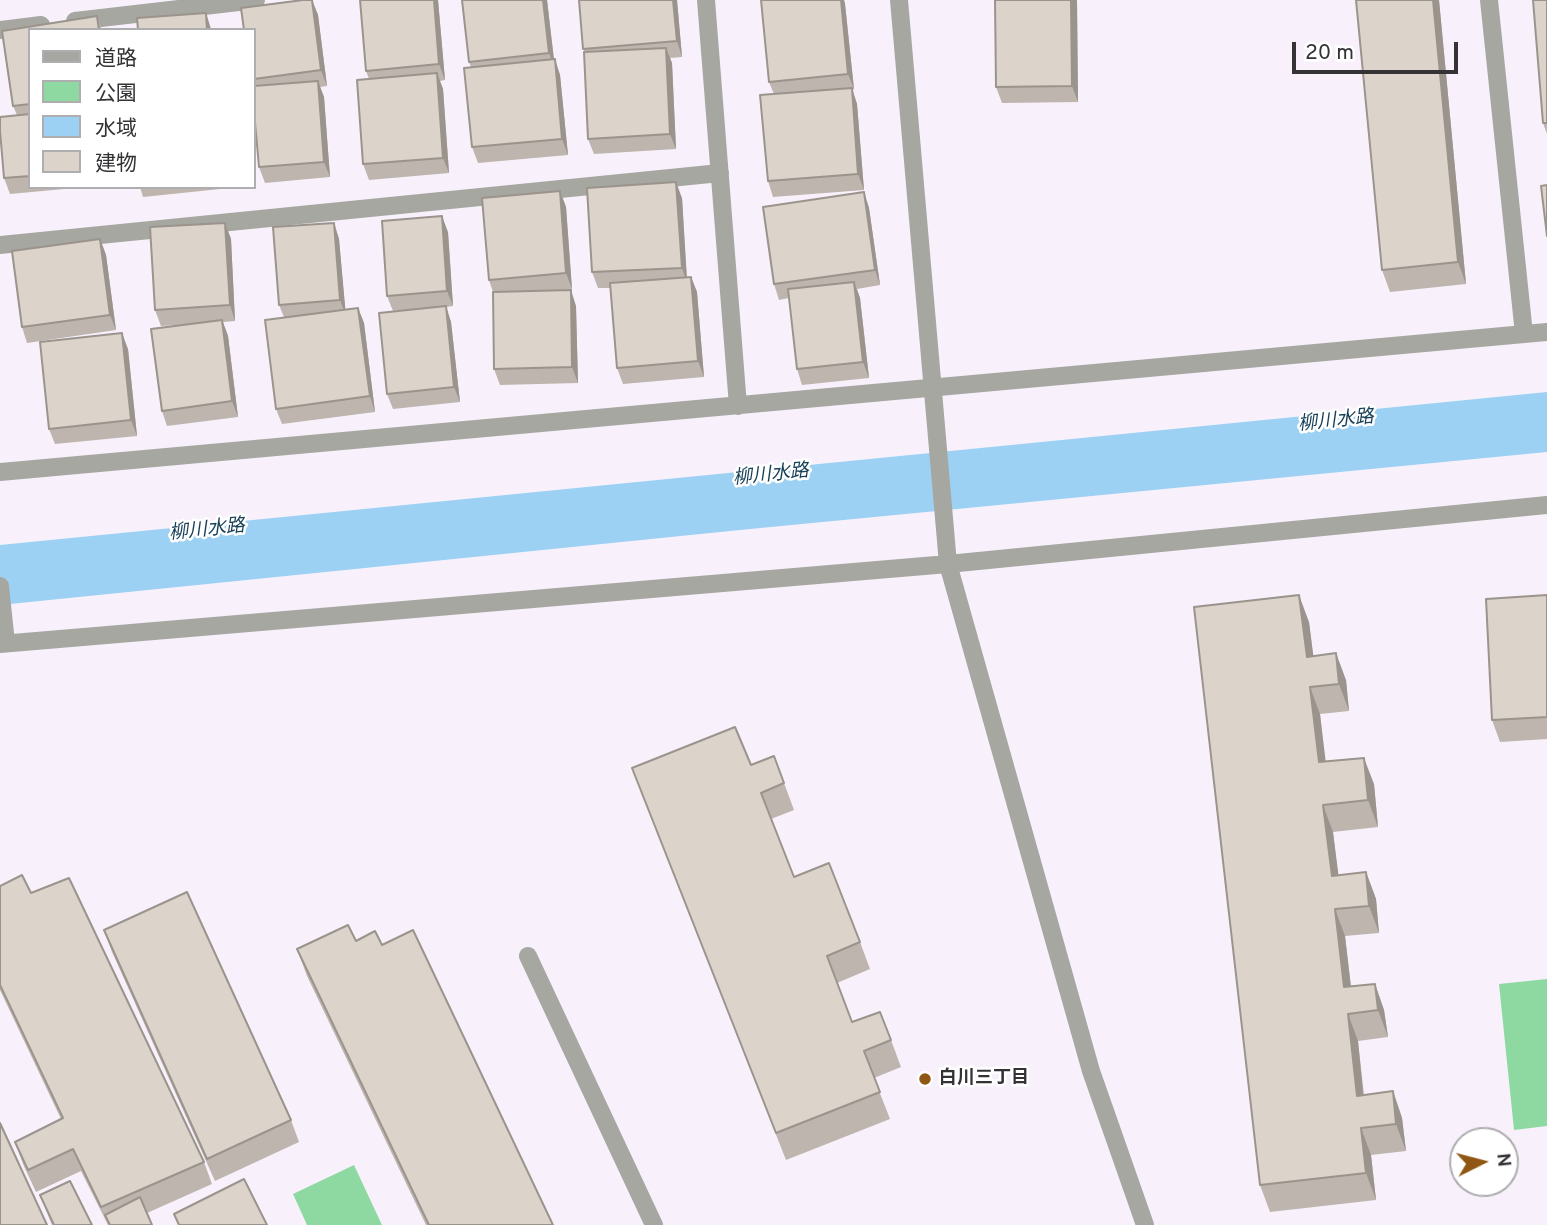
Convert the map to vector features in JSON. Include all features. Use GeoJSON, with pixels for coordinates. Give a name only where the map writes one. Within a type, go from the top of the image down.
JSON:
{"type":"FeatureCollection","features":[{"type":"Feature","properties":{"kind":"street"},"geometry":{"type":"LineString","coordinates":[[0,30],[256,0]]}},
{"type":"Feature","properties":{"kind":"street"},"geometry":{"type":"LineString","coordinates":[[706,0],[738,406]]}},
{"type":"Feature","properties":{"kind":"street"},"geometry":{"type":"LineString","coordinates":[[899,0],[948,564],[1091,1071],[1145,1225]]}},
{"type":"Feature","properties":{"kind":"street"},"geometry":{"type":"LineString","coordinates":[[1489,0],[1524,334]]}},
{"type":"Feature","properties":{"kind":"street"},"geometry":{"type":"LineString","coordinates":[[0,244],[720,173]]}},
{"type":"Feature","properties":{"kind":"street"},"geometry":{"type":"LineString","coordinates":[[0,472],[1547,332]]}},
{"type":"Feature","properties":{"kind":"street"},"geometry":{"type":"LineString","coordinates":[[0,586],[3,644],[948,564],[1547,505]]}},
{"type":"Feature","properties":{"kind":"street"},"geometry":{"type":"LineString","coordinates":[[528,956],[654,1225]]}},
{"type":"Feature","properties":{"kind":"green space"},"geometry":{"type":"Polygon","coordinates":[[[1547,979],[1547,1126],[1519,1129],[1519,1127],[1514,1127],[1499,984],[1547,979]]]}},
{"type":"Feature","properties":{"kind":"green space"},"geometry":{"type":"Polygon","coordinates":[[[354,1165],[382,1225],[307,1225],[293,1194],[354,1165]]]}},
{"type":"Feature","properties":{"kind":"water","name":"柳川水路"},"geometry":{"type":"Polygon","coordinates":[[[1547,392],[1547,452],[0,605],[0,545],[1547,392]]]}},
{"type":"Feature","properties":{"kind":"building"},"geometry":{"type":"Polygon","coordinates":[[[312,0],[321,70],[256,79],[256,28],[244,28],[241,8],[312,0]]]}},
{"type":"Feature","properties":{"kind":"building"},"geometry":{"type":"Polygon","coordinates":[[[360,0],[434,0],[439,64],[366,71],[360,0]]]}},
{"type":"Feature","properties":{"kind":"building"},"geometry":{"type":"Polygon","coordinates":[[[462,0],[543,0],[549,53],[469,62],[462,0]]]}},
{"type":"Feature","properties":{"kind":"building"},"geometry":{"type":"Polygon","coordinates":[[[579,0],[673,0],[677,41],[583,49],[579,0]]]}},
{"type":"Feature","properties":{"kind":"building"},"geometry":{"type":"Polygon","coordinates":[[[761,0],[841,0],[848,74],[769,82],[761,0]]]}},
{"type":"Feature","properties":{"kind":"building"},"geometry":{"type":"Polygon","coordinates":[[[995,0],[1071,0],[1072,86],[996,87],[995,0]]]}},
{"type":"Feature","properties":{"kind":"building"},"geometry":{"type":"Polygon","coordinates":[[[1356,0],[1433,0],[1458,262],[1382,270],[1356,0]]]}},
{"type":"Feature","properties":{"kind":"building"},"geometry":{"type":"Polygon","coordinates":[[[1533,0],[1547,0],[1547,123],[1543,123],[1533,0]]]}},
{"type":"Feature","properties":{"kind":"building"},"geometry":{"type":"Polygon","coordinates":[[[206,13],[207,28],[138,28],[137,18],[206,13]]]}},
{"type":"Feature","properties":{"kind":"building"},"geometry":{"type":"Polygon","coordinates":[[[97,16],[99,28],[28,28],[28,104],[13,106],[2,31],[97,16]]]}},
{"type":"Feature","properties":{"kind":"building"},"geometry":{"type":"Polygon","coordinates":[[[666,48],[670,134],[588,139],[584,52],[666,48]]]}},
{"type":"Feature","properties":{"kind":"building"},"geometry":{"type":"Polygon","coordinates":[[[555,59],[562,139],[472,147],[464,68],[555,59]]]}},
{"type":"Feature","properties":{"kind":"building"},"geometry":{"type":"Polygon","coordinates":[[[437,73],[443,158],[363,164],[357,80],[437,73]]]}},
{"type":"Feature","properties":{"kind":"building"},"geometry":{"type":"Polygon","coordinates":[[[318,81],[324,162],[259,167],[256,86],[318,81]]]}},
{"type":"Feature","properties":{"kind":"building"},"geometry":{"type":"Polygon","coordinates":[[[852,88],[858,174],[768,181],[760,95],[852,88]]]}},
{"type":"Feature","properties":{"kind":"building"},"geometry":{"type":"Polygon","coordinates":[[[28,114],[28,176],[4,178],[0,117],[28,114]]]}},
{"type":"Feature","properties":{"kind":"building"},"geometry":{"type":"Polygon","coordinates":[[[676,182],[682,268],[592,272],[587,188],[676,182]]]}},
{"type":"Feature","properties":{"kind":"building"},"geometry":{"type":"Polygon","coordinates":[[[1547,185],[1547,236],[1541,186],[1547,185]]]}},
{"type":"Feature","properties":{"kind":"building"},"geometry":{"type":"Polygon","coordinates":[[[560,191],[566,273],[489,280],[482,198],[560,191]]]}},
{"type":"Feature","properties":{"kind":"building"},"geometry":{"type":"Polygon","coordinates":[[[864,192],[875,270],[774,284],[763,207],[864,192]]]}},
{"type":"Feature","properties":{"kind":"building"},"geometry":{"type":"Polygon","coordinates":[[[442,216],[447,291],[387,296],[382,221],[442,216]]]}},
{"type":"Feature","properties":{"kind":"building"},"geometry":{"type":"Polygon","coordinates":[[[225,223],[230,305],[155,310],[150,227],[225,223]]]}},
{"type":"Feature","properties":{"kind":"building"},"geometry":{"type":"Polygon","coordinates":[[[334,223],[340,300],[279,305],[273,227],[334,223]]]}},
{"type":"Feature","properties":{"kind":"building"},"geometry":{"type":"Polygon","coordinates":[[[100,239],[110,315],[22,327],[12,251],[100,239]]]}},
{"type":"Feature","properties":{"kind":"building"},"geometry":{"type":"Polygon","coordinates":[[[691,277],[698,361],[617,368],[610,283],[691,277]]]}},
{"type":"Feature","properties":{"kind":"building"},"geometry":{"type":"Polygon","coordinates":[[[854,282],[863,362],[797,369],[788,289],[854,282]]]}},
{"type":"Feature","properties":{"kind":"building"},"geometry":{"type":"Polygon","coordinates":[[[571,290],[572,367],[494,369],[493,292],[571,290]]]}},
{"type":"Feature","properties":{"kind":"building"},"geometry":{"type":"Polygon","coordinates":[[[446,306],[454,387],[387,394],[379,313],[446,306]]]}},
{"type":"Feature","properties":{"kind":"building"},"geometry":{"type":"Polygon","coordinates":[[[358,308],[370,396],[276,409],[265,320],[358,308]]]}},
{"type":"Feature","properties":{"kind":"building"},"geometry":{"type":"Polygon","coordinates":[[[222,320],[232,401],[162,411],[151,329],[222,320]]]}},
{"type":"Feature","properties":{"kind":"building"},"geometry":{"type":"Polygon","coordinates":[[[122,333],[131,420],[49,429],[40,342],[122,333]]]}},
{"type":"Feature","properties":{"kind":"building"},"geometry":{"type":"Polygon","coordinates":[[[1299,595],[1307,657],[1336,653],[1339,684],[1310,687],[1319,762],[1364,758],[1368,800],[1323,805],[1332,876],[1366,872],[1369,906],[1335,909],[1344,987],[1375,984],[1378,1010],[1348,1014],[1357,1096],[1393,1091],[1396,1124],[1361,1128],[1366,1173],[1260,1185],[1194,607],[1299,595]]]}},
{"type":"Feature","properties":{"kind":"building"},"geometry":{"type":"Polygon","coordinates":[[[1547,595],[1547,717],[1492,720],[1486,599],[1547,595]]]}},
{"type":"Feature","properties":{"kind":"building"},"geometry":{"type":"Polygon","coordinates":[[[735,727],[751,765],[774,756],[784,783],[761,793],[794,877],[829,863],[860,942],[827,956],[852,1022],[880,1012],[891,1040],[864,1051],[880,1092],[776,1133],[632,768],[735,727]]]}},
{"type":"Feature","properties":{"kind":"building"},"geometry":{"type":"Polygon","coordinates":[[[22,875],[31,893],[69,878],[204,1162],[101,1207],[73,1149],[28,1170],[15,1142],[63,1118],[0,985],[0,886],[22,875]]]}},
{"type":"Feature","properties":{"kind":"building"},"geometry":{"type":"Polygon","coordinates":[[[187,892],[291,1120],[207,1159],[104,930],[187,892]]]}},
{"type":"Feature","properties":{"kind":"building"},"geometry":{"type":"Polygon","coordinates":[[[348,925],[356,941],[375,931],[382,945],[413,930],[553,1225],[429,1225],[297,949],[348,925]]]}},
{"type":"Feature","properties":{"kind":"building"},"geometry":{"type":"Polygon","coordinates":[[[0,1123],[47,1225],[0,1225],[0,1123]]]}},
{"type":"Feature","properties":{"kind":"building"},"geometry":{"type":"Polygon","coordinates":[[[244,1179],[267,1225],[179,1225],[174,1214],[244,1179]]]}},
{"type":"Feature","properties":{"kind":"building"},"geometry":{"type":"Polygon","coordinates":[[[70,1181],[92,1225],[54,1225],[40,1195],[70,1181]]]}},
{"type":"Feature","properties":{"kind":"building"},"geometry":{"type":"Polygon","coordinates":[[[140,1197],[152,1225],[110,1225],[105,1215],[140,1197]]]}},
{"type":"Feature","properties":{"kind":"place","name":"白川三丁目"},"geometry":{"type":"Point","coordinates":[925,1079]}}]}
